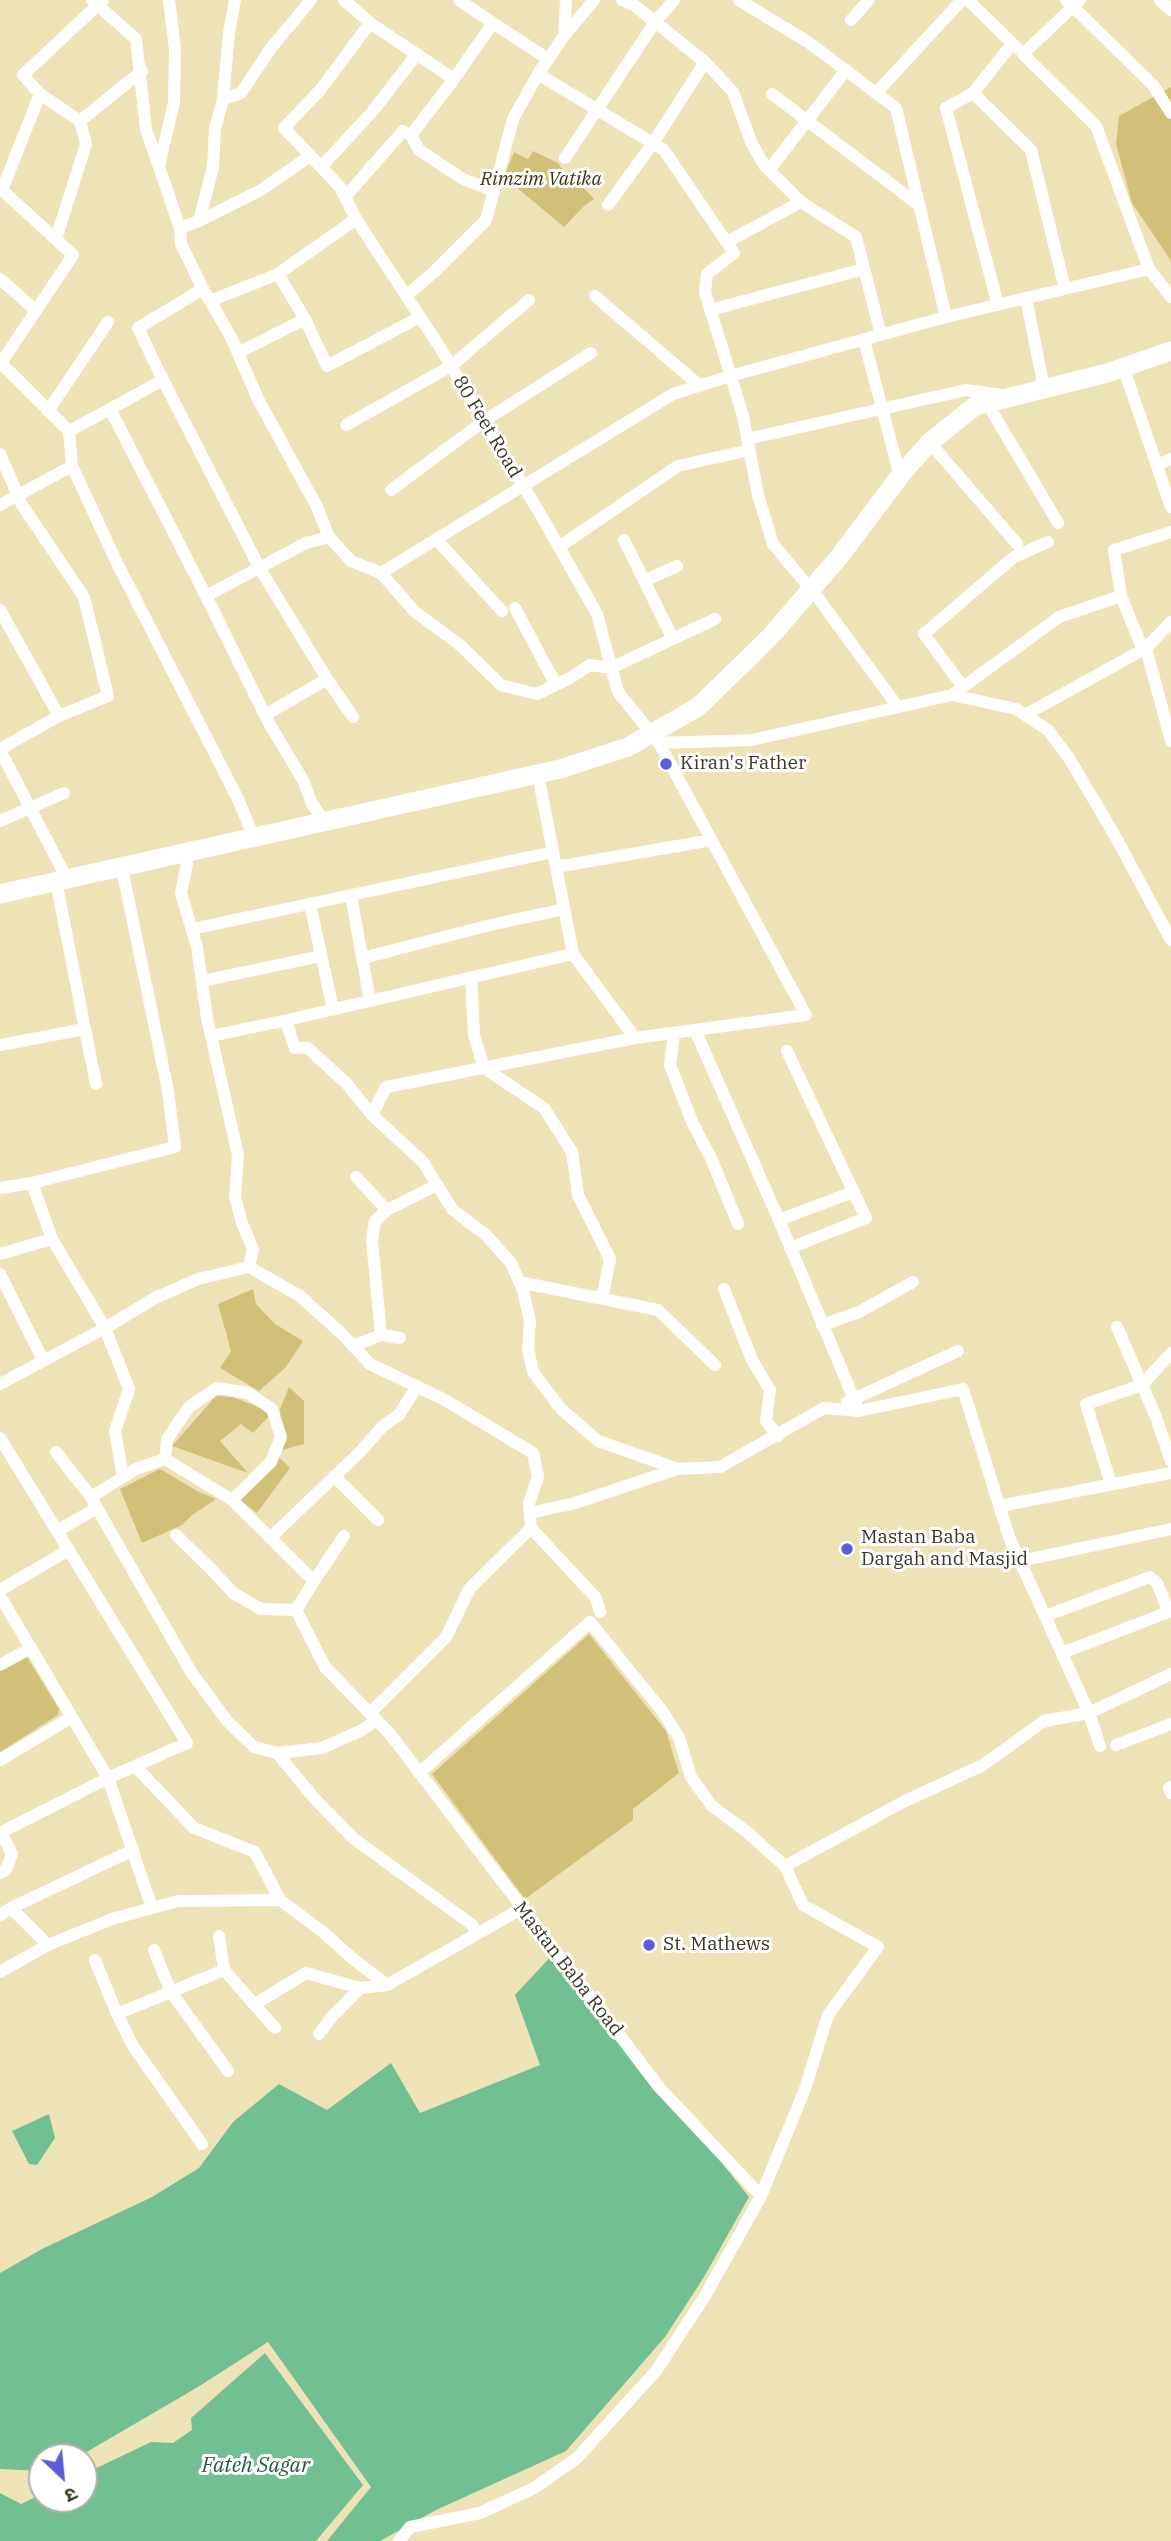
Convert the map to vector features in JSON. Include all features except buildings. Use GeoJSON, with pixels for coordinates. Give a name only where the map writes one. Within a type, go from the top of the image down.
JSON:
{"type":"FeatureCollection","features":[{"type":"Feature","properties":{"kind":"highway"},"geometry":{"type":"LineString","coordinates":[[815,593],[900,476],[929,443],[975,406],[1107,373],[1171,351]]}},
{"type":"Feature","properties":{"kind":"highway"},"geometry":{"type":"LineString","coordinates":[[0,894],[540,785],[632,757],[698,707],[848,564],[912,479],[937,451],[980,416],[1171,364]]}},
{"type":"Feature","properties":{"kind":"highway"},"geometry":{"type":"LineString","coordinates":[[0,906],[60,884],[124,877],[254,838],[560,769],[655,738]]}},
{"type":"Feature","properties":{"kind":"street"},"geometry":{"type":"LineString","coordinates":[[159,166],[174,103],[175,49],[169,0]]}},
{"type":"Feature","properties":{"kind":"street"},"geometry":{"type":"LineString","coordinates":[[199,221],[213,167],[215,129],[223,99],[235,0]]}},
{"type":"Feature","properties":{"kind":"street"},"geometry":{"type":"LineString","coordinates":[[223,99],[241,93],[271,48],[311,0]]}},
{"type":"Feature","properties":{"kind":"street"},"geometry":{"type":"LineString","coordinates":[[344,0],[370,23],[454,79]]}},
{"type":"Feature","properties":{"kind":"street"},"geometry":{"type":"LineString","coordinates":[[458,0],[548,59]]}},
{"type":"Feature","properties":{"kind":"street"},"geometry":{"type":"LineString","coordinates":[[564,36],[566,0]]}},
{"type":"Feature","properties":{"kind":"street"},"geometry":{"type":"LineString","coordinates":[[406,296],[486,220],[513,119],[548,59],[594,0]]}},
{"type":"Feature","properties":{"kind":"street"},"geometry":{"type":"LineString","coordinates":[[622,0],[634,5],[705,62],[733,92],[751,142],[769,170],[801,202],[856,237],[881,335]]}},
{"type":"Feature","properties":{"kind":"street"},"geometry":{"type":"LineString","coordinates":[[565,158],[655,22],[674,0]]}},
{"type":"Feature","properties":{"kind":"street"},"geometry":{"type":"LineString","coordinates":[[739,0],[808,42],[895,108],[946,317]]}},
{"type":"Feature","properties":{"kind":"street"},"geometry":{"type":"LineString","coordinates":[[851,20],[869,0]]}},
{"type":"Feature","properties":{"kind":"street"},"geometry":{"type":"LineString","coordinates":[[877,92],[962,0]]}},
{"type":"Feature","properties":{"kind":"street"},"geometry":{"type":"LineString","coordinates":[[968,0],[1096,127],[1149,269],[1171,297]]}},
{"type":"Feature","properties":{"kind":"street"},"geometry":{"type":"LineString","coordinates":[[1160,0],[1171,10]]}},
{"type":"Feature","properties":{"kind":"street"},"geometry":{"type":"LineString","coordinates":[[56,239],[86,144],[80,121],[40,94],[23,75],[98,2],[136,38],[142,71],[146,129],[180,228],[181,244],[206,295],[231,337],[258,399],[317,507],[328,537],[351,561],[381,573],[414,611],[460,645],[501,685],[537,694],[590,665],[611,668],[715,619]]}},
{"type":"Feature","properties":{"kind":"street"},"geometry":{"type":"LineString","coordinates":[[1023,54],[1073,2],[1153,85],[1171,113]]}},
{"type":"Feature","properties":{"kind":"street","name":"80 Feet Road"},"geometry":{"type":"LineString","coordinates":[[370,23],[321,89],[284,128],[340,187],[356,219],[451,366],[559,547],[597,614],[618,692],[655,738],[806,1015],[695,1030]]}},
{"type":"Feature","properties":{"kind":"street"},"geometry":{"type":"LineString","coordinates":[[411,135],[493,23]]}},
{"type":"Feature","properties":{"kind":"street"},"geometry":{"type":"LineString","coordinates":[[998,305],[946,108],[973,93],[1012,44]]}},
{"type":"Feature","properties":{"kind":"street"},"geometry":{"type":"LineString","coordinates":[[321,167],[372,112],[417,54]]}},
{"type":"Feature","properties":{"kind":"street"},"geometry":{"type":"LineString","coordinates":[[608,205],[653,143],[705,62]]}},
{"type":"Feature","properties":{"kind":"street"},"geometry":{"type":"LineString","coordinates":[[769,170],[846,70]]}},
{"type":"Feature","properties":{"kind":"street"},"geometry":{"type":"LineString","coordinates":[[80,121],[142,71]]}},
{"type":"Feature","properties":{"kind":"street"},"geometry":{"type":"LineString","coordinates":[[538,74],[664,150],[734,253],[707,274],[705,292],[743,416],[758,495],[773,544],[815,593],[898,707]]}},
{"type":"Feature","properties":{"kind":"street"},"geometry":{"type":"LineString","coordinates":[[973,93],[1031,150],[1065,289]]}},
{"type":"Feature","properties":{"kind":"street"},"geometry":{"type":"LineString","coordinates":[[40,94],[2,190],[73,255],[1,363],[69,431],[72,466],[116,561],[238,799],[254,838]]}},
{"type":"Feature","properties":{"kind":"street"},"geometry":{"type":"LineString","coordinates":[[772,94],[920,206]]}},
{"type":"Feature","properties":{"kind":"street"},"geometry":{"type":"LineString","coordinates":[[345,197],[403,131],[411,135],[419,150],[463,179],[494,191]]}},
{"type":"Feature","properties":{"kind":"street"},"geometry":{"type":"LineString","coordinates":[[180,228],[261,190],[310,156]]}},
{"type":"Feature","properties":{"kind":"street"},"geometry":{"type":"LineString","coordinates":[[727,242],[801,202]]}},
{"type":"Feature","properties":{"kind":"street"},"geometry":{"type":"LineString","coordinates":[[353,717],[259,567],[138,328],[206,295],[278,274],[356,219]]}},
{"type":"Feature","properties":{"kind":"street"},"geometry":{"type":"LineString","coordinates":[[710,310],[864,269]]}},
{"type":"Feature","properties":{"kind":"street"},"geometry":{"type":"LineString","coordinates":[[381,573],[673,394],[946,317],[1149,269]]}},
{"type":"Feature","properties":{"kind":"street"},"geometry":{"type":"LineString","coordinates":[[278,274],[305,320],[327,366],[420,317]]}},
{"type":"Feature","properties":{"kind":"street"},"geometry":{"type":"LineString","coordinates":[[0,279],[36,311]]}},
{"type":"Feature","properties":{"kind":"street"},"geometry":{"type":"LineString","coordinates":[[596,296],[699,385]]}},
{"type":"Feature","properties":{"kind":"street"},"geometry":{"type":"LineString","coordinates":[[1026,298],[1044,388]]}},
{"type":"Feature","properties":{"kind":"street"},"geometry":{"type":"LineString","coordinates":[[346,425],[451,366],[529,300]]}},
{"type":"Feature","properties":{"kind":"street"},"geometry":{"type":"LineString","coordinates":[[238,353],[305,320]]}},
{"type":"Feature","properties":{"kind":"street"},"geometry":{"type":"LineString","coordinates":[[48,411],[108,322]]}},
{"type":"Feature","properties":{"kind":"street"},"geometry":{"type":"LineString","coordinates":[[864,340],[900,476]]}},
{"type":"Feature","properties":{"kind":"street"},"geometry":{"type":"LineString","coordinates":[[391,490],[484,421],[592,353]]}},
{"type":"Feature","properties":{"kind":"street"},"geometry":{"type":"LineString","coordinates":[[1127,378],[1171,506]]}},
{"type":"Feature","properties":{"kind":"street"},"geometry":{"type":"LineString","coordinates":[[69,431],[163,380]]}},
{"type":"Feature","properties":{"kind":"street"},"geometry":{"type":"LineString","coordinates":[[559,547],[678,467],[748,444],[966,390],[1009,396]]}},
{"type":"Feature","properties":{"kind":"street"},"geometry":{"type":"LineString","coordinates":[[110,409],[265,715],[303,780],[312,804],[326,823]]}},
{"type":"Feature","properties":{"kind":"street"},"geometry":{"type":"LineString","coordinates":[[993,412],[1058,523]]}},
{"type":"Feature","properties":{"kind":"street"},"geometry":{"type":"LineString","coordinates":[[937,451],[1017,544]]}},
{"type":"Feature","properties":{"kind":"street"},"geometry":{"type":"LineString","coordinates":[[0,454],[22,505],[84,597],[108,696],[58,716],[0,750],[31,806],[60,884],[96,1084]]}},
{"type":"Feature","properties":{"kind":"street"},"geometry":{"type":"LineString","coordinates":[[1157,466],[1171,459]]}},
{"type":"Feature","properties":{"kind":"street"},"geometry":{"type":"LineString","coordinates":[[0,505],[72,466]]}},
{"type":"Feature","properties":{"kind":"street"},"geometry":{"type":"LineString","coordinates":[[1171,532],[1114,550],[1121,596],[1144,649],[1171,741]]}},
{"type":"Feature","properties":{"kind":"street"},"geometry":{"type":"LineString","coordinates":[[206,596],[306,543],[328,537]]}},
{"type":"Feature","properties":{"kind":"street"},"geometry":{"type":"LineString","coordinates":[[436,539],[508,609],[556,685]]}},
{"type":"Feature","properties":{"kind":"street"},"geometry":{"type":"LineString","coordinates":[[624,540],[673,639]]}},
{"type":"Feature","properties":{"kind":"street"},"geometry":{"type":"LineString","coordinates":[[963,687],[924,634],[1014,557],[1048,542]]}},
{"type":"Feature","properties":{"kind":"street"},"geometry":{"type":"LineString","coordinates":[[644,580],[677,565]]}},
{"type":"Feature","properties":{"kind":"street"},"geometry":{"type":"LineString","coordinates":[[655,738],[751,740],[952,695],[1059,617],[1121,596]]}},
{"type":"Feature","properties":{"kind":"street"},"geometry":{"type":"LineString","coordinates":[[0,610],[58,716]]}},
{"type":"Feature","properties":{"kind":"street"},"geometry":{"type":"LineString","coordinates":[[1025,715],[1144,649],[1171,622]]}},
{"type":"Feature","properties":{"kind":"street"},"geometry":{"type":"LineString","coordinates":[[265,715],[327,679]]}},
{"type":"Feature","properties":{"kind":"street"},"geometry":{"type":"LineString","coordinates":[[952,695],[1016,709],[1048,730],[1069,758],[1114,834],[1171,940]]}},
{"type":"Feature","properties":{"kind":"street"},"geometry":{"type":"LineString","coordinates":[[540,785],[573,954],[635,1038]]}},
{"type":"Feature","properties":{"kind":"street"},"geometry":{"type":"LineString","coordinates":[[0,821],[64,793]]}},
{"type":"Feature","properties":{"kind":"street"},"geometry":{"type":"LineString","coordinates":[[556,867],[712,840]]}},
{"type":"Feature","properties":{"kind":"street"},"geometry":{"type":"LineString","coordinates":[[192,929],[553,852]]}},
{"type":"Feature","properties":{"kind":"street"},"geometry":{"type":"LineString","coordinates":[[186,858],[181,892],[197,947],[211,1036],[238,1155],[235,1197],[253,1249],[249,1267]]}},
{"type":"Feature","properties":{"kind":"street"},"geometry":{"type":"LineString","coordinates":[[0,1188],[32,1183],[175,1147],[168,1091],[124,877]]}},
{"type":"Feature","properties":{"kind":"street"},"geometry":{"type":"LineString","coordinates":[[351,896],[370,1001]]}},
{"type":"Feature","properties":{"kind":"street"},"geometry":{"type":"LineString","coordinates":[[310,904],[333,1009]]}},
{"type":"Feature","properties":{"kind":"street"},"geometry":{"type":"LineString","coordinates":[[363,958],[564,909]]}},
{"type":"Feature","properties":{"kind":"street"},"geometry":{"type":"LineString","coordinates":[[211,1036],[573,954]]}},
{"type":"Feature","properties":{"kind":"street"},"geometry":{"type":"LineString","coordinates":[[202,981],[321,956]]}},
{"type":"Feature","properties":{"kind":"street"},"geometry":{"type":"LineString","coordinates":[[471,977],[474,1035],[484,1068],[544,1108],[572,1152],[578,1195],[610,1259],[603,1298]]}},
{"type":"Feature","properties":{"kind":"street"},"geometry":{"type":"LineString","coordinates":[[283,1021],[288,1027],[295,1048],[308,1048],[347,1084],[372,1115],[423,1161],[453,1210],[486,1235],[511,1263],[530,1322],[528,1348],[533,1372],[561,1409],[598,1441],[678,1469]]}},
{"type":"Feature","properties":{"kind":"street"},"geometry":{"type":"LineString","coordinates":[[0,1045],[85,1029]]}},
{"type":"Feature","properties":{"kind":"street"},"geometry":{"type":"LineString","coordinates":[[372,1115],[386,1087],[635,1038],[695,1030],[859,1411]]}},
{"type":"Feature","properties":{"kind":"street"},"geometry":{"type":"LineString","coordinates":[[674,1033],[670,1065],[738,1224]]}},
{"type":"Feature","properties":{"kind":"street"},"geometry":{"type":"LineString","coordinates":[[787,1051],[866,1218],[790,1248]]}},
{"type":"Feature","properties":{"kind":"street"},"geometry":{"type":"LineString","coordinates":[[356,1177],[387,1210]]}},
{"type":"Feature","properties":{"kind":"street"},"geometry":{"type":"LineString","coordinates":[[32,1183],[52,1239],[105,1328],[129,1389],[115,1431],[123,1477]]}},
{"type":"Feature","properties":{"kind":"street"},"geometry":{"type":"LineString","coordinates":[[381,1335],[372,1240],[375,1221],[387,1210],[437,1185]]}},
{"type":"Feature","properties":{"kind":"street"},"geometry":{"type":"LineString","coordinates":[[779,1220],[853,1192]]}},
{"type":"Feature","properties":{"kind":"street"},"geometry":{"type":"LineString","coordinates":[[0,1254],[52,1239]]}},
{"type":"Feature","properties":{"kind":"street"},"geometry":{"type":"LineString","coordinates":[[0,1384],[155,1298],[187,1284],[249,1267],[300,1296],[370,1364],[445,1400],[533,1452],[538,1477],[529,1503],[531,1528],[596,1598],[600,1612]]}},
{"type":"Feature","properties":{"kind":"street"},"geometry":{"type":"LineString","coordinates":[[0,1274],[43,1360]]}},
{"type":"Feature","properties":{"kind":"street"},"geometry":{"type":"LineString","coordinates":[[519,1282],[658,1310],[715,1365]]}},
{"type":"Feature","properties":{"kind":"street"},"geometry":{"type":"LineString","coordinates":[[822,1325],[859,1312],[913,1282]]}},
{"type":"Feature","properties":{"kind":"street"},"geometry":{"type":"LineString","coordinates":[[724,1289],[752,1360],[770,1390],[766,1421],[778,1436]]}},
{"type":"Feature","properties":{"kind":"street"},"geometry":{"type":"LineString","coordinates":[[1117,1327],[1171,1461]]}},
{"type":"Feature","properties":{"kind":"street"},"geometry":{"type":"LineString","coordinates":[[353,1346],[381,1335],[400,1338]]}},
{"type":"Feature","properties":{"kind":"street"},"geometry":{"type":"LineString","coordinates":[[838,1409],[853,1398],[958,1351]]}},
{"type":"Feature","properties":{"kind":"street"},"geometry":{"type":"LineString","coordinates":[[1111,1484],[1086,1405],[1142,1385],[1171,1353]]}},
{"type":"Feature","properties":{"kind":"street"},"geometry":{"type":"LineString","coordinates":[[270,1538],[383,1426],[399,1415],[417,1386]]}},
{"type":"Feature","properties":{"kind":"street"},"geometry":{"type":"LineString","coordinates":[[164,1459],[167,1439],[188,1407],[216,1388],[248,1393],[272,1409],[281,1437],[271,1462],[232,1500]]}},
{"type":"Feature","properties":{"kind":"street"},"geometry":{"type":"LineString","coordinates":[[530,1513],[575,1503],[678,1469],[720,1467],[824,1408],[859,1411],[963,1389],[1009,1537],[1089,1713],[1100,1746]]}},
{"type":"Feature","properties":{"kind":"street"},"geometry":{"type":"LineString","coordinates":[[0,1438],[187,1743],[108,1778],[1,1833],[12,1854],[6,1870],[0,1873]]}},
{"type":"Feature","properties":{"kind":"street"},"geometry":{"type":"LineString","coordinates":[[56,1452],[94,1503],[191,1672],[228,1722],[254,1747],[276,1754],[321,1748],[360,1731],[446,1637],[470,1588],[531,1528]]}},
{"type":"Feature","properties":{"kind":"street"},"geometry":{"type":"LineString","coordinates":[[57,1531],[123,1477],[164,1459]]}},
{"type":"Feature","properties":{"kind":"street"},"geometry":{"type":"LineString","coordinates":[[164,1459],[232,1500],[314,1581]]}},
{"type":"Feature","properties":{"kind":"street"},"geometry":{"type":"LineString","coordinates":[[1000,1506],[1171,1473]]}},
{"type":"Feature","properties":{"kind":"street"},"geometry":{"type":"LineString","coordinates":[[334,1476],[378,1520]]}},
{"type":"Feature","properties":{"kind":"street"},"geometry":{"type":"LineString","coordinates":[[1020,1561],[1171,1529]]}},
{"type":"Feature","properties":{"kind":"street"},"geometry":{"type":"LineString","coordinates":[[176,1535],[233,1594],[261,1609],[296,1610],[344,1536]]}},
{"type":"Feature","properties":{"kind":"street"},"geometry":{"type":"LineString","coordinates":[[0,1590],[69,1550]]}},
{"type":"Feature","properties":{"kind":"street"},"geometry":{"type":"LineString","coordinates":[[1045,1616],[1150,1577],[1157,1583],[1170,1612],[1062,1653]]}},
{"type":"Feature","properties":{"kind":"street"},"geometry":{"type":"LineString","coordinates":[[0,1596],[108,1778],[152,1908]]}},
{"type":"Feature","properties":{"kind":"street","name":"Mastan Baba Road"},"geometry":{"type":"LineString","coordinates":[[296,1610],[325,1667],[374,1717],[419,1773],[659,2087],[761,2196]]}},
{"type":"Feature","properties":{"kind":"street"},"geometry":{"type":"LineString","coordinates":[[399,2541],[410,2527],[480,2514],[534,2488],[577,2458],[656,2371],[705,2296],[761,2196],[805,2089],[828,2015],[878,1947],[803,1905],[785,1866],[747,1832],[712,1806],[691,1777],[679,1738],[663,1712],[590,1622],[419,1773]]}},
{"type":"Feature","properties":{"kind":"street"},"geometry":{"type":"LineString","coordinates":[[0,1665],[30,1648]]}},
{"type":"Feature","properties":{"kind":"street"},"geometry":{"type":"LineString","coordinates":[[785,1866],[903,1801],[983,1765],[1044,1721],[1089,1713],[1171,1674]]}},
{"type":"Feature","properties":{"kind":"street"},"geometry":{"type":"LineString","coordinates":[[1,1757],[72,1717]]}},
{"type":"Feature","properties":{"kind":"street"},"geometry":{"type":"LineString","coordinates":[[1116,1745],[1171,1724]]}},
{"type":"Feature","properties":{"kind":"street"},"geometry":{"type":"LineString","coordinates":[[276,1754],[353,1838],[471,1924],[478,1933]]}},
{"type":"Feature","properties":{"kind":"street"},"geometry":{"type":"LineString","coordinates":[[135,1766],[194,1828],[255,1852],[280,1900],[387,1985]]}},
{"type":"Feature","properties":{"kind":"street"},"geometry":{"type":"LineString","coordinates":[[1171,1787],[1171,1793]]}},
{"type":"Feature","properties":{"kind":"street"},"geometry":{"type":"LineString","coordinates":[[48,1945],[6,1912],[133,1850]]}},
{"type":"Feature","properties":{"kind":"street"},"geometry":{"type":"LineString","coordinates":[[0,1972],[48,1945],[112,1919],[178,1901],[280,1900]]}},
{"type":"Feature","properties":{"kind":"street"},"geometry":{"type":"LineString","coordinates":[[255,2004],[306,1973],[360,1988],[387,1985],[521,1909]]}},
{"type":"Feature","properties":{"kind":"street"},"geometry":{"type":"LineString","coordinates":[[219,1936],[224,1970],[275,2028]]}},
{"type":"Feature","properties":{"kind":"street"},"geometry":{"type":"LineString","coordinates":[[154,1950],[171,1992],[228,2071]]}},
{"type":"Feature","properties":{"kind":"street"},"geometry":{"type":"LineString","coordinates":[[95,1960],[133,2046],[202,2144]]}},
{"type":"Feature","properties":{"kind":"street"},"geometry":{"type":"LineString","coordinates":[[117,2014],[224,1970]]}},
{"type":"Feature","properties":{"kind":"street"},"geometry":{"type":"LineString","coordinates":[[319,2034],[360,1988]]}},
{"type":"Feature","properties":{"kind":"green space"},"geometry":{"type":"Polygon","coordinates":[[[1171,87],[1171,261],[1132,203],[1116,144],[1119,116],[1171,87]]]}},
{"type":"Feature","properties":{"kind":"green space","name":"Rimzim Vatika"},"geometry":{"type":"Polygon","coordinates":[[[533,151],[558,163],[570,180],[594,199],[564,227],[504,177],[514,152],[528,159],[533,151]]]}},
{"type":"Feature","properties":{"kind":"green space"},"geometry":{"type":"Polygon","coordinates":[[[253,1289],[256,1304],[275,1324],[303,1341],[286,1367],[259,1391],[220,1368],[231,1351],[218,1304],[253,1289]]]}},
{"type":"Feature","properties":{"kind":"green space"},"geometry":{"type":"Polygon","coordinates":[[[289,1387],[304,1401],[304,1444],[282,1450],[280,1409],[289,1387]]]}},
{"type":"Feature","properties":{"kind":"green space"},"geometry":{"type":"Polygon","coordinates":[[[216,1396],[232,1397],[273,1412],[253,1433],[241,1424],[220,1441],[248,1473],[172,1446],[216,1396]]]}},
{"type":"Feature","properties":{"kind":"green space"},"geometry":{"type":"Polygon","coordinates":[[[278,1456],[290,1468],[257,1513],[240,1500],[278,1456]]]}},
{"type":"Feature","properties":{"kind":"green space"},"geometry":{"type":"Polygon","coordinates":[[[160,1469],[216,1499],[182,1525],[142,1543],[120,1489],[160,1469]]]}},
{"type":"Feature","properties":{"kind":"green space"},"geometry":{"type":"Polygon","coordinates":[[[589,1634],[666,1731],[679,1773],[633,1809],[633,1820],[525,1899],[432,1774],[589,1634]]]}},
{"type":"Feature","properties":{"kind":"green space"},"geometry":{"type":"Polygon","coordinates":[[[27,1657],[59,1709],[58,1715],[0,1752],[0,1671],[27,1657]]]}},
{"type":"Feature","properties":{"kind":"water"},"geometry":{"type":"Polygon","coordinates":[[[555,1952],[749,2197],[704,2277],[665,2337],[566,2451],[436,2510],[380,2541],[327,2541],[371,2487],[268,2342],[98,2445],[98,2443],[28,2443],[28,2470],[0,2469],[0,2273],[42,2249],[152,2197],[199,2168],[233,2122],[279,2084],[327,2110],[391,2063],[420,2113],[540,2065],[515,1995],[555,1952]]]}},
{"type":"Feature","properties":{"kind":"water"},"geometry":{"type":"Polygon","coordinates":[[[49,2114],[55,2138],[37,2165],[29,2164],[12,2131],[49,2114]]]}},
{"type":"Feature","properties":{"kind":"water","name":"Fateh Sagar"},"geometry":{"type":"Polygon","coordinates":[[[265,2353],[363,2485],[316,2541],[0,2541],[0,2493],[21,2504],[28,2501],[28,2513],[98,2513],[98,2467],[151,2442],[173,2443],[192,2430],[191,2418],[265,2353]]]}},
{"type":"Feature","properties":{"kind":"place","name":"Kiran's Father"},"geometry":{"type":"Point","coordinates":[666,764]}},
{"type":"Feature","properties":{"kind":"place","name":"Mastan Baba Dargah and Masjid"},"geometry":{"type":"Point","coordinates":[847,1549]}},
{"type":"Feature","properties":{"kind":"place","name":"St. Mathews"},"geometry":{"type":"Point","coordinates":[649,1945]}}]}
